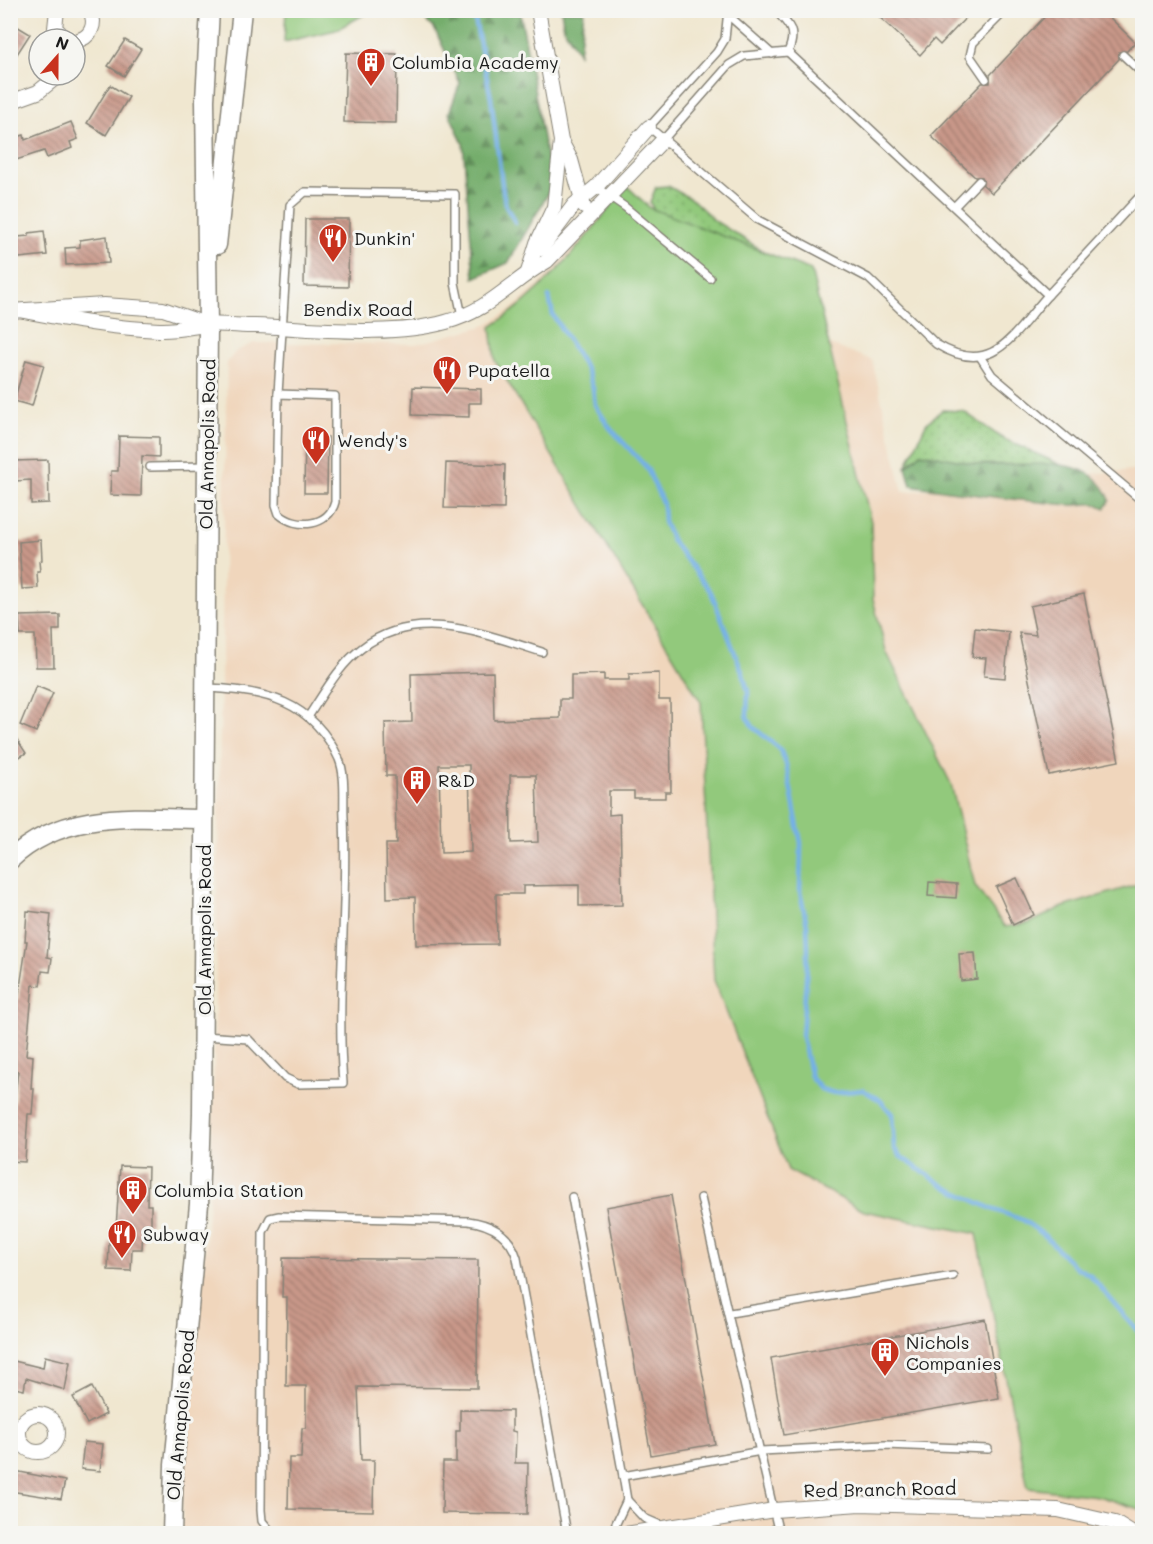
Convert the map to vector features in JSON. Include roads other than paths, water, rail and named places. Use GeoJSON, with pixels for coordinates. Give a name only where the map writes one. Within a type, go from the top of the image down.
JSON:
{"type":"FeatureCollection","features":[{"type":"Feature","properties":{"kind":"main road","name":"Old Annapolis Road"},"geometry":{"type":"LineString","coordinates":[[172,1533],[175,1444],[199,1204],[204,1036],[204,687],[208,325],[205,100],[210,10]]}},
{"type":"Feature","properties":{"kind":"main road","name":"Old Annapolis Road"},"geometry":{"type":"LineString","coordinates":[[208,325],[242,10]]}},
{"type":"Feature","properties":{"kind":"main road"},"geometry":{"type":"LineString","coordinates":[[10,860],[24,847],[43,835],[82,822],[110,818],[204,819]]}},
{"type":"Feature","properties":{"kind":"street"},"geometry":{"type":"LineString","coordinates":[[55,27],[57,10]]}},
{"type":"Feature","properties":{"kind":"street"},"geometry":{"type":"LineString","coordinates":[[87,33],[92,28],[93,20],[90,10]]}},
{"type":"Feature","properties":{"kind":"street"},"geometry":{"type":"LineString","coordinates":[[528,272],[537,243],[554,207],[561,141],[538,10]]}},
{"type":"Feature","properties":{"kind":"street"},"geometry":{"type":"LineString","coordinates":[[10,102],[38,92],[44,87]]}},
{"type":"Feature","properties":{"kind":"street","name":"Bendix Road"},"geometry":{"type":"LineString","coordinates":[[528,272],[537,254],[580,199],[596,187],[649,127]]}},
{"type":"Feature","properties":{"kind":"street","name":"Bendix Road"},"geometry":{"type":"LineString","coordinates":[[208,325],[409,328],[462,316],[508,291],[528,272],[547,261],[663,140]]}},
{"type":"Feature","properties":{"kind":"street"},"geometry":{"type":"LineString","coordinates":[[561,141],[571,160],[580,199],[588,216]]}},
{"type":"Feature","properties":{"kind":"street"},"geometry":{"type":"LineString","coordinates":[[17,311],[104,305],[163,309],[208,325]]}},
{"type":"Feature","properties":{"kind":"street"},"geometry":{"type":"LineString","coordinates":[[17,311],[104,326],[163,331],[208,325]]}},
{"type":"Feature","properties":{"kind":"street","name":"Red Branch Road"},"geometry":{"type":"LineString","coordinates":[[626,1533],[774,1510],[860,1504],[1019,1507],[1088,1515],[1115,1523],[1133,1533]]}},
{"type":"Feature","properties":{"kind":"lane"},"geometry":{"type":"LineString","coordinates":[[775,10],[792,26],[794,39],[788,52]]}},
{"type":"Feature","properties":{"kind":"lane"},"geometry":{"type":"LineString","coordinates":[[986,79],[970,56],[973,43],[1006,10]]}},
{"type":"Feature","properties":{"kind":"lane"},"geometry":{"type":"LineString","coordinates":[[728,13],[772,54]]}},
{"type":"Feature","properties":{"kind":"lane"},"geometry":{"type":"LineString","coordinates":[[728,13],[725,39],[717,52],[649,127],[758,220],[868,278],[936,344],[966,357],[981,358],[1003,345],[1143,194]]}},
{"type":"Feature","properties":{"kind":"lane"},"geometry":{"type":"LineString","coordinates":[[663,140],[729,65],[744,56],[788,52],[1048,295]]}},
{"type":"Feature","properties":{"kind":"lane"},"geometry":{"type":"LineString","coordinates":[[1123,55],[1143,74]]}},
{"type":"Feature","properties":{"kind":"lane"},"geometry":{"type":"LineString","coordinates":[[955,206],[979,181]]}},
{"type":"Feature","properties":{"kind":"lane"},"geometry":{"type":"LineString","coordinates":[[596,187],[710,278]]}},
{"type":"Feature","properties":{"kind":"lane"},"geometry":{"type":"LineString","coordinates":[[278,394],[335,396],[333,509],[328,517],[319,522],[294,523],[279,514],[276,505],[278,394],[290,205],[305,192],[455,194],[455,283],[462,316]]}},
{"type":"Feature","properties":{"kind":"lane"},"geometry":{"type":"LineString","coordinates":[[981,358],[992,375],[1143,501]]}},
{"type":"Feature","properties":{"kind":"lane"},"geometry":{"type":"LineString","coordinates":[[150,467],[206,466]]}},
{"type":"Feature","properties":{"kind":"lane"},"geometry":{"type":"LineString","coordinates":[[308,717],[340,669],[361,649],[397,629],[422,625],[448,626],[542,652]]}},
{"type":"Feature","properties":{"kind":"lane"},"geometry":{"type":"LineString","coordinates":[[204,687],[260,692],[308,717],[340,761],[346,853],[341,1000],[342,1083],[298,1084],[285,1078],[248,1039],[204,1036]]}},
{"type":"Feature","properties":{"kind":"lane"},"geometry":{"type":"LineString","coordinates":[[572,1197],[627,1500],[644,1518],[665,1527]]}},
{"type":"Feature","properties":{"kind":"lane"},"geometry":{"type":"LineString","coordinates":[[700,1198],[730,1313],[779,1533]]}},
{"type":"Feature","properties":{"kind":"lane"},"geometry":{"type":"LineString","coordinates":[[273,1533],[262,1521],[261,1510],[263,1232],[270,1218],[279,1216],[481,1222],[503,1234],[513,1246],[516,1258],[567,1533]]}},
{"type":"Feature","properties":{"kind":"lane"},"geometry":{"type":"LineString","coordinates":[[730,1313],[952,1276]]}},
{"type":"Feature","properties":{"kind":"lane"},"geometry":{"type":"LineString","coordinates":[[623,1476],[760,1451],[885,1445],[988,1449]]}},
{"type":"Feature","properties":{"kind":"lane"},"geometry":{"type":"LineString","coordinates":[[611,1533],[627,1500]]}},
{"type":"Feature","properties":{"kind":"waterway"},"geometry":{"type":"LineString","coordinates":[[473,10],[491,98],[503,192],[506,206],[515,222]]}},
{"type":"Feature","properties":{"kind":"waterway"},"geometry":{"type":"LineString","coordinates":[[549,297],[553,315],[586,369],[593,388],[595,405],[610,428],[647,468],[663,504],[664,522],[672,541],[711,592],[748,691],[747,717],[753,727],[780,749],[786,764],[801,843],[800,892],[807,925],[808,950],[802,1037],[811,1077],[821,1089],[834,1093],[863,1090],[880,1100],[892,1114],[894,1148],[901,1157],[946,1187],[992,1209],[1023,1220],[1044,1235],[1074,1266],[1090,1275],[1142,1336]]}},
{"type":"Feature","properties":{"kind":"waterway"},"geometry":{"type":"LineString","coordinates":[[1140,1488],[1142,1427]]}},
{"type":"Feature","properties":{"kind":"place","name":"Columbia Academy"},"geometry":{"type":"Point","coordinates":[371,88]}},
{"type":"Feature","properties":{"kind":"place","name":"Dunkin'"},"geometry":{"type":"Point","coordinates":[333,264]}},
{"type":"Feature","properties":{"kind":"place","name":"Pupatella"},"geometry":{"type":"Point","coordinates":[447,396]}},
{"type":"Feature","properties":{"kind":"place","name":"Wendy's"},"geometry":{"type":"Point","coordinates":[316,466]}},
{"type":"Feature","properties":{"kind":"place","name":"R&D"},"geometry":{"type":"Point","coordinates":[417,806]}},
{"type":"Feature","properties":{"kind":"place","name":"Columbia Station"},"geometry":{"type":"Point","coordinates":[133,1216]}},
{"type":"Feature","properties":{"kind":"place","name":"Subway"},"geometry":{"type":"Point","coordinates":[122,1260]}},
{"type":"Feature","properties":{"kind":"place","name":"Nichols Companies"},"geometry":{"type":"Point","coordinates":[885,1378]}}]}
